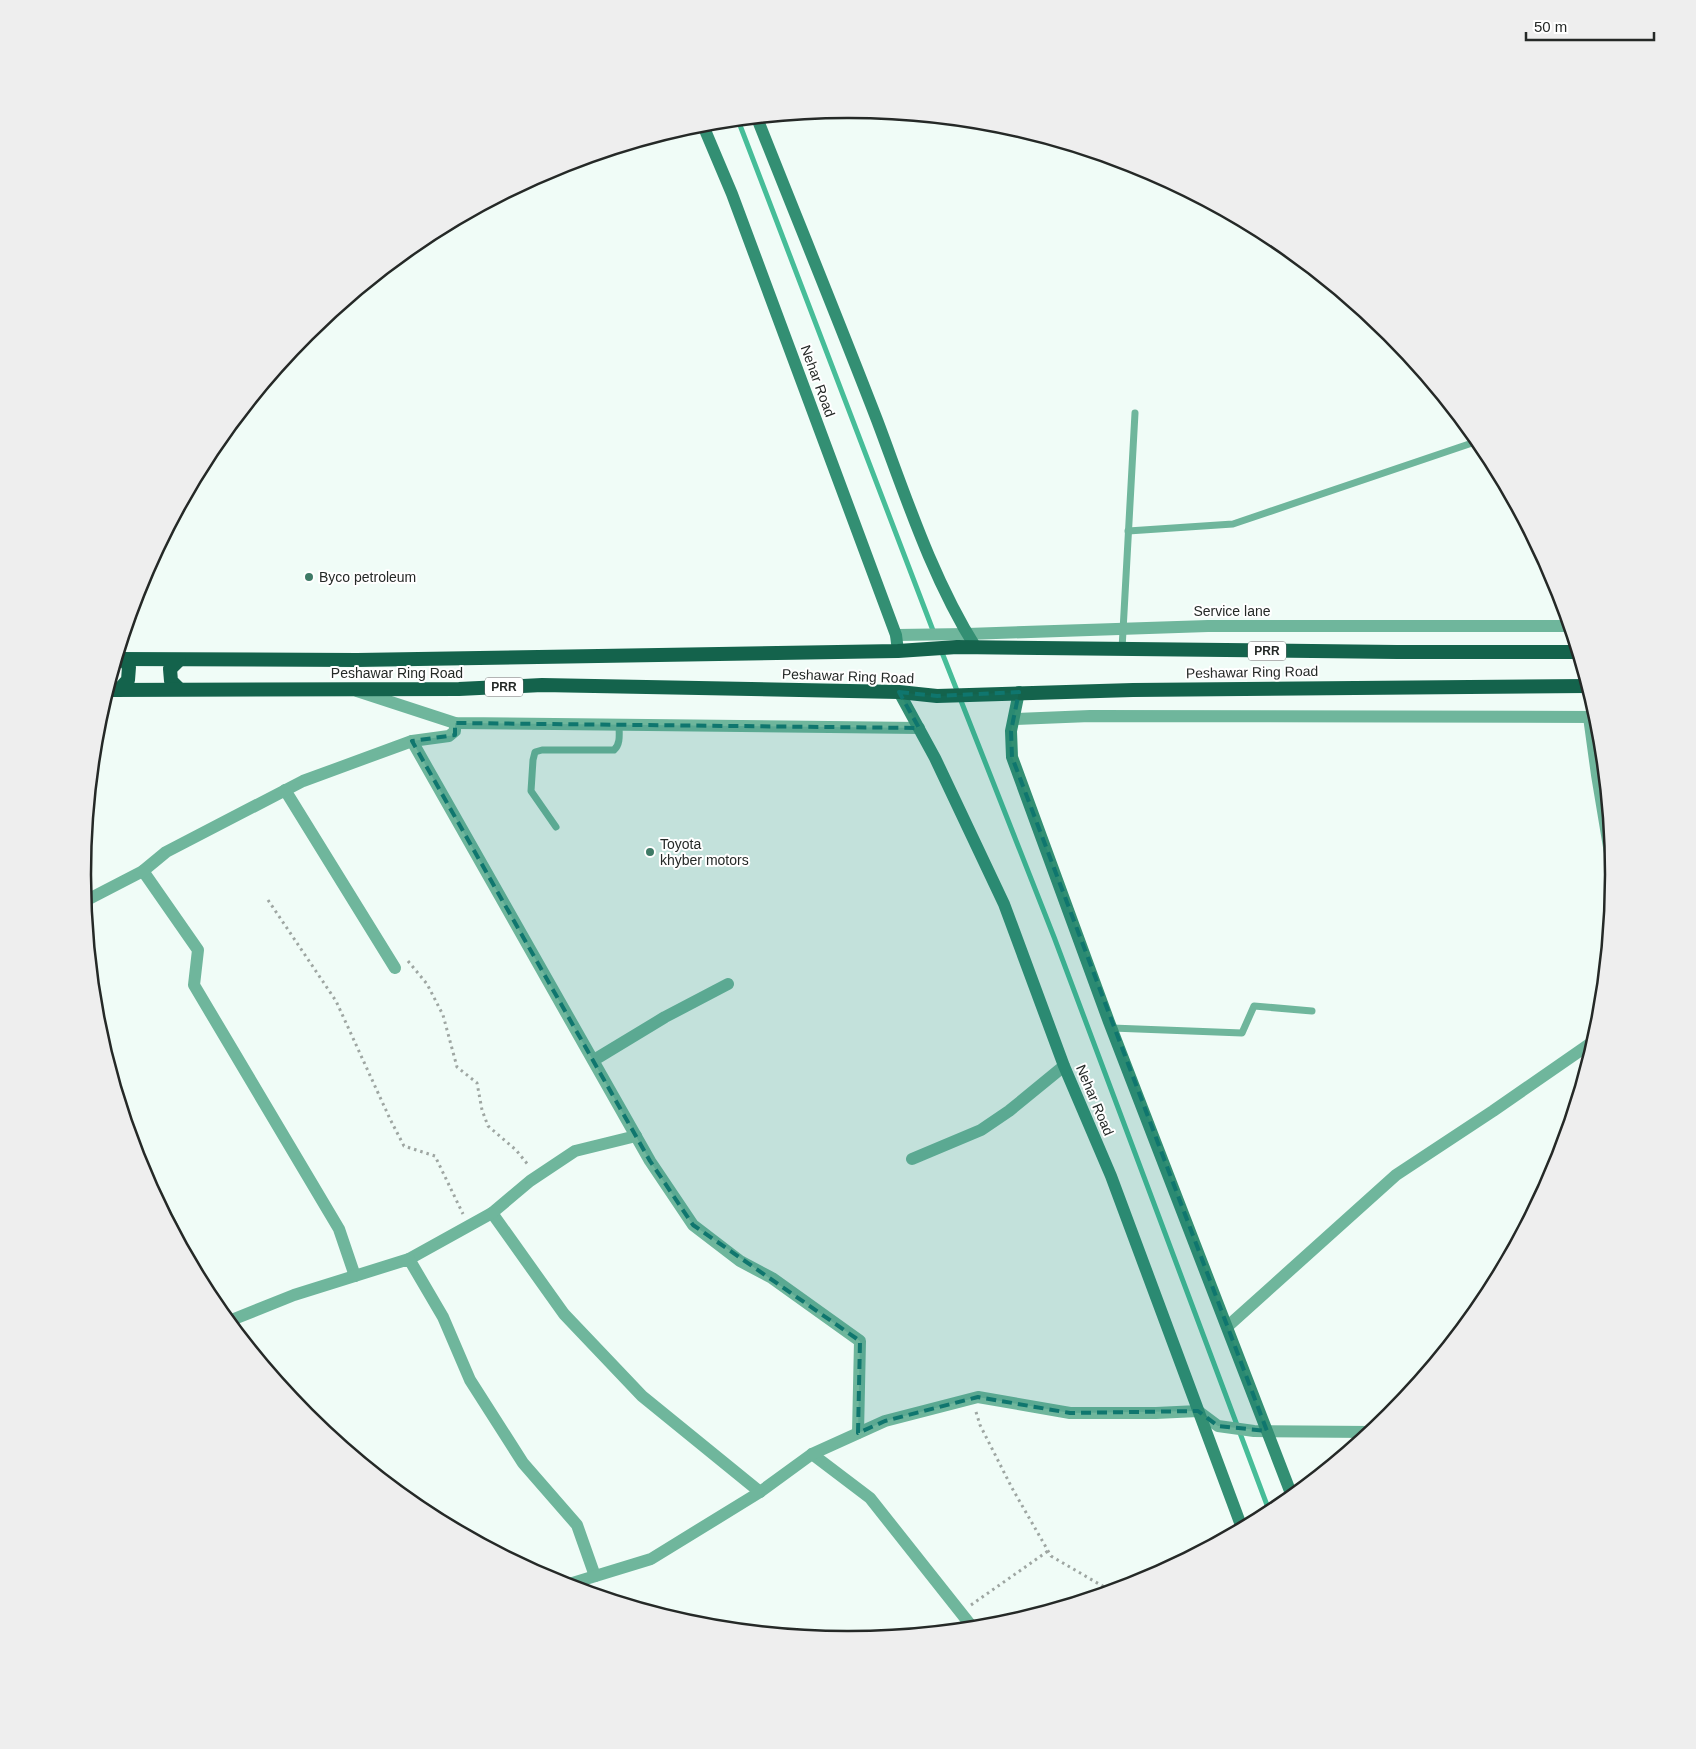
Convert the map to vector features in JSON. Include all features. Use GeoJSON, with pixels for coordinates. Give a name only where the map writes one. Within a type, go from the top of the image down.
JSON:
{"type":"FeatureCollection","features":[{"type":"Feature","properties":{"kind":"highway","name":"Peshawar Ring Road"},"geometry":{"type":"LineString","coordinates":[[123,659],[357,660],[898,651],[957,647],[1122,650],[1571,652]]}},
{"type":"Feature","properties":{"kind":"highway"},"geometry":{"type":"LineString","coordinates":[[115,690],[128,680],[129,667],[122,660]]}},
{"type":"Feature","properties":{"kind":"highway"},"geometry":{"type":"LineString","coordinates":[[178,660],[170,669],[171,680],[179,689]]}},
{"type":"Feature","properties":{"kind":"highway","name":"Peshawar Ring Road"},"geometry":{"type":"LineString","coordinates":[[114,690],[459,689],[542,685],[900,692],[937,696],[1019,692],[1173,689],[1581,686]]}},
{"type":"Feature","properties":{"kind":"main road"},"geometry":{"type":"LineString","coordinates":[[758,123],[839,322],[932,562],[976,648]]}},
{"type":"Feature","properties":{"kind":"main road","name":"Nehar Road"},"geometry":{"type":"LineString","coordinates":[[705,131],[736,203],[896,635],[898,651]]}},
{"type":"Feature","properties":{"kind":"main road","name":"Nehar Road"},"geometry":{"type":"LineString","coordinates":[[900,692],[935,758],[1004,904],[1064,1066],[1111,1176],[1240,1522]]}},
{"type":"Feature","properties":{"kind":"main road"},"geometry":{"type":"LineString","coordinates":[[1019,692],[1011,730],[1012,757],[1112,1028],[1228,1326],[1261,1431],[1289,1489]]}},
{"type":"Feature","properties":{"kind":"street","name":"Service lane"},"geometry":{"type":"LineString","coordinates":[[896,635],[1208,626],[1563,626]]}},
{"type":"Feature","properties":{"kind":"street"},"geometry":{"type":"LineString","coordinates":[[352,689],[456,723],[919,728]]}},
{"type":"Feature","properties":{"kind":"street"},"geometry":{"type":"LineString","coordinates":[[1014,718],[1090,716],[1588,717]]}},
{"type":"Feature","properties":{"kind":"street"},"geometry":{"type":"LineString","coordinates":[[92,897],[142,871],[166,852],[303,781],[412,741],[449,736],[455,731],[456,723]]}},
{"type":"Feature","properties":{"kind":"street"},"geometry":{"type":"LineString","coordinates":[[412,741],[650,1162],[693,1225],[740,1261],[772,1278],[860,1342],[858,1433]]}},
{"type":"Feature","properties":{"kind":"street"},"geometry":{"type":"LineString","coordinates":[[1596,766],[1599,789]]}},
{"type":"Feature","properties":{"kind":"street"},"geometry":{"type":"LineString","coordinates":[[285,790],[396,968]]}},
{"type":"Feature","properties":{"kind":"street"},"geometry":{"type":"LineString","coordinates":[[142,871],[198,950],[194,985],[339,1228],[355,1276]]}},
{"type":"Feature","properties":{"kind":"street"},"geometry":{"type":"LineString","coordinates":[[594,1060],[665,1017],[728,984]]}},
{"type":"Feature","properties":{"kind":"street"},"geometry":{"type":"LineString","coordinates":[[1228,1326],[1396,1175],[1584,1048]]}},
{"type":"Feature","properties":{"kind":"street"},"geometry":{"type":"LineString","coordinates":[[912,1159],[981,1130],[1009,1111],[1064,1066]]}},
{"type":"Feature","properties":{"kind":"street"},"geometry":{"type":"LineString","coordinates":[[236,1318],[294,1295],[409,1259],[492,1213],[537,1176],[574,1151],[636,1136]]}},
{"type":"Feature","properties":{"kind":"street"},"geometry":{"type":"LineString","coordinates":[[492,1213],[564,1314],[642,1396],[760,1492]]}},
{"type":"Feature","properties":{"kind":"street"},"geometry":{"type":"LineString","coordinates":[[409,1259],[443,1317],[470,1380],[523,1463],[577,1525],[595,1576]]}},
{"type":"Feature","properties":{"kind":"street"},"geometry":{"type":"LineString","coordinates":[[578,1581],[651,1559],[760,1492],[812,1454],[885,1421],[978,1397],[1070,1412],[1156,1413],[1198,1411],[1218,1426],[1261,1431],[1359,1432]]}},
{"type":"Feature","properties":{"kind":"street"},"geometry":{"type":"LineString","coordinates":[[812,1454],[870,1498],[968,1622]]}},
{"type":"Feature","properties":{"kind":"lane"},"geometry":{"type":"LineString","coordinates":[[1122,650],[1135,413]]}},
{"type":"Feature","properties":{"kind":"lane"},"geometry":{"type":"LineString","coordinates":[[1128,531],[1233,524],[1470,444]]}},
{"type":"Feature","properties":{"kind":"lane"},"geometry":{"type":"LineString","coordinates":[[556,827],[531,791],[535,752],[542,750],[614,750],[618,747],[619,743],[620,725]]}},
{"type":"Feature","properties":{"kind":"lane"},"geometry":{"type":"LineString","coordinates":[[1112,1028],[1242,1033],[1254,1006],[1312,1011]]}},
{"type":"Feature","properties":{"kind":"path"},"geometry":{"type":"LineString","coordinates":[[268,900],[336,1001],[404,1146],[435,1156],[468,1226]]}},
{"type":"Feature","properties":{"kind":"path"},"geometry":{"type":"LineString","coordinates":[[396,968],[408,960],[427,984],[443,1015],[458,1067],[478,1082],[482,1110],[488,1126],[516,1150],[537,1176]]}},
{"type":"Feature","properties":{"kind":"path"},"geometry":{"type":"LineString","coordinates":[[973,1399],[980,1425],[1012,1488],[1051,1556],[1103,1587]]}},
{"type":"Feature","properties":{"kind":"path"},"geometry":{"type":"LineString","coordinates":[[961,1612],[1048,1551]]}},
{"type":"Feature","properties":{"kind":"highlighted area"},"geometry":{"type":"Polygon","coordinates":[[[899,692],[937,696],[1019,692],[1011,731],[1012,757],[1267,1431],[1218,1426],[1198,1411],[1070,1413],[978,1397],[885,1421],[858,1433],[860,1341],[693,1225],[650,1161],[412,741],[455,735],[455,723],[919,728],[899,692]]]}},
{"type":"Feature","properties":{"kind":"waterway"},"geometry":{"type":"LineString","coordinates":[[740,125],[934,633]]}},
{"type":"Feature","properties":{"kind":"waterway"},"geometry":{"type":"LineString","coordinates":[[941,650],[1054,937],[1267,1505]]}},
{"type":"Feature","properties":{"kind":"place","name":"Byco petroleum"},"geometry":{"type":"Point","coordinates":[309,577]}},
{"type":"Feature","properties":{"kind":"place","name":"Toyota khyber motors"},"geometry":{"type":"Point","coordinates":[650,852]}}]}
